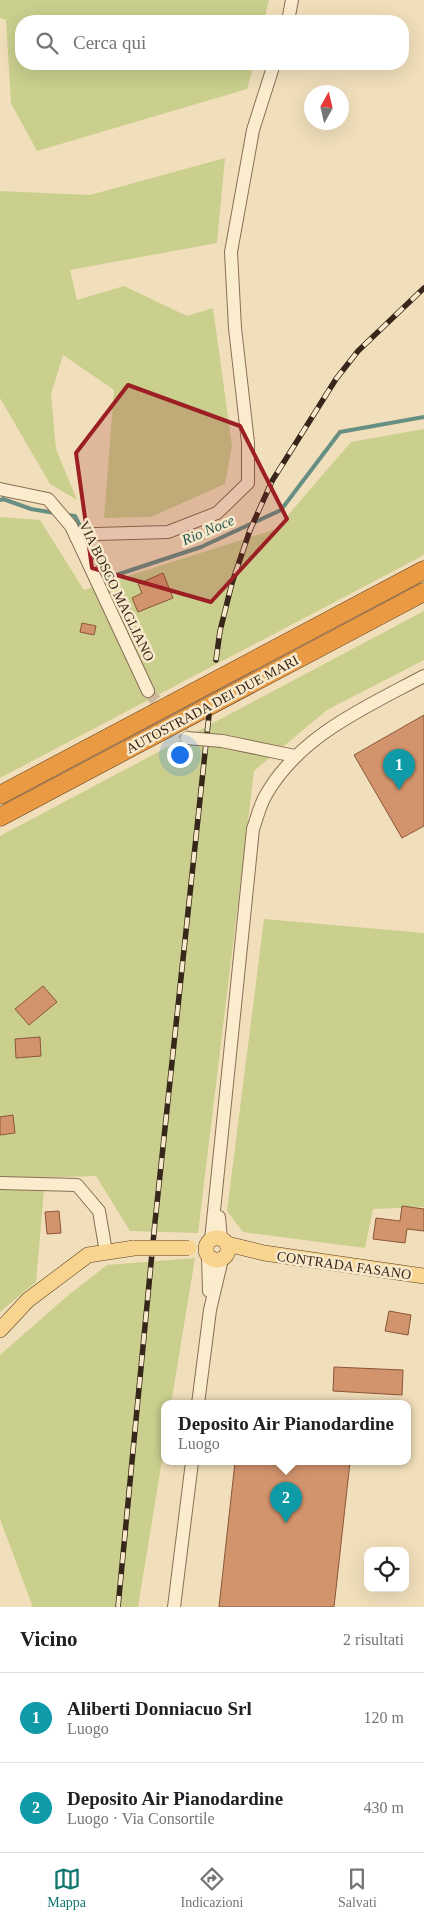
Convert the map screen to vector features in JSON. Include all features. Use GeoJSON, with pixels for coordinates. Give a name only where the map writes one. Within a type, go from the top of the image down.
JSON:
{"type":"FeatureCollection","features":[{"type":"Feature","properties":{"kind":"highway","name":"AUTOSTRADA DEI DUE MARI"},"geometry":{"type":"LineString","coordinates":[[0,795],[424,570]]}},
{"type":"Feature","properties":{"kind":"highway","name":"AUTOSTRADA DEI DUE MARI"},"geometry":{"type":"LineString","coordinates":[[0,817],[424,592]]}},
{"type":"Feature","properties":{"kind":"main road","name":"CONTRADA FASANO"},"geometry":{"type":"LineString","coordinates":[[106,1252],[134,1248],[216,1248],[424,1276]]}},
{"type":"Feature","properties":{"kind":"main road"},"geometry":{"type":"LineString","coordinates":[[0,1330],[28,1300],[88,1256],[106,1252]]}},
{"type":"Feature","properties":{"kind":"street"},"geometry":{"type":"LineString","coordinates":[[289,15],[292,0]]}},
{"type":"Feature","properties":{"kind":"street"},"geometry":{"type":"LineString","coordinates":[[76,537],[96,534],[168,532],[217,513],[248,484],[248,443],[235,328],[231,252],[253,130],[272,70]]}},
{"type":"Feature","properties":{"kind":"street","name":"VIA BOSCO MAGLIANO"},"geometry":{"type":"LineString","coordinates":[[0,489],[48,499],[71,526],[148,691]]}},
{"type":"Feature","properties":{"kind":"street"},"geometry":{"type":"LineString","coordinates":[[199,1400],[216,1248],[216,1194],[253,829],[266,794],[295,756],[341,720],[424,676]]}},
{"type":"Feature","properties":{"kind":"street"},"geometry":{"type":"LineString","coordinates":[[187,738],[222,741],[295,756]]}},
{"type":"Feature","properties":{"kind":"street"},"geometry":{"type":"LineString","coordinates":[[0,1183],[76,1185],[99,1211],[106,1252]]}},
{"type":"Feature","properties":{"kind":"street"},"geometry":{"type":"LineString","coordinates":[[174,1607],[192,1465]]}},
{"type":"Feature","properties":{"kind":"highlighted area"},"geometry":{"type":"Polygon","coordinates":[[[128,385],[240,426],[287,519],[211,602],[92,568],[76,453],[128,385]]]}},
{"type":"Feature","properties":{"kind":"green space"},"geometry":{"type":"Polygon","coordinates":[[[0,0],[269,0],[265,15],[15,15],[15,70],[252,70],[247,89],[37,151],[11,103],[6,20],[0,18],[0,0]]]}},
{"type":"Feature","properties":{"kind":"green space"},"geometry":{"type":"Polygon","coordinates":[[[225,158],[217,243],[70,270],[77,300],[124,286],[187,316],[213,308],[232,446],[225,484],[151,517],[104,518],[114,390],[63,355],[51,394],[56,449],[77,500],[50,484],[0,398],[0,191],[90,195],[225,158]]]}},
{"type":"Feature","properties":{"kind":"green space"},"geometry":{"type":"Polygon","coordinates":[[[424,429],[424,555],[0,778],[0,517],[40,520],[84,590],[276,529],[351,442],[424,429]]]}},
{"type":"Feature","properties":{"kind":"green space"},"geometry":{"type":"Polygon","coordinates":[[[424,611],[424,660],[327,710],[254,771],[198,1233],[130,1231],[96,1176],[0,1177],[0,836],[424,611]]]}},
{"type":"Feature","properties":{"kind":"green space"},"geometry":{"type":"Polygon","coordinates":[[[264,919],[424,933],[424,1207],[373,1209],[365,1248],[243,1232],[227,1211],[264,919]]]}},
{"type":"Feature","properties":{"kind":"green space"},"geometry":{"type":"Polygon","coordinates":[[[0,1190],[44,1190],[36,1282],[0,1312],[0,1190]]]}},
{"type":"Feature","properties":{"kind":"green space"},"geometry":{"type":"Polygon","coordinates":[[[195,1258],[172,1400],[161,1400],[161,1465],[138,1607],[31,1607],[32,1605],[0,1519],[0,1355],[65,1298],[107,1265],[195,1258]]]}},
{"type":"Feature","properties":{"kind":"building"},"geometry":{"type":"Polygon","coordinates":[[[163,573],[173,598],[138,612],[132,598],[142,593],[138,584],[163,573]]]}},
{"type":"Feature","properties":{"kind":"building"},"geometry":{"type":"Polygon","coordinates":[[[82,623],[96,626],[94,635],[80,632],[82,623]]]}},
{"type":"Feature","properties":{"kind":"building"},"geometry":{"type":"Polygon","coordinates":[[[424,715],[424,826],[402,838],[354,755],[424,715]]]}},
{"type":"Feature","properties":{"kind":"building"},"geometry":{"type":"Polygon","coordinates":[[[43,986],[57,1002],[29,1025],[15,1009],[43,986]]]}},
{"type":"Feature","properties":{"kind":"building"},"geometry":{"type":"Polygon","coordinates":[[[40,1037],[41,1056],[16,1058],[15,1039],[40,1037]]]}},
{"type":"Feature","properties":{"kind":"building"},"geometry":{"type":"Polygon","coordinates":[[[13,1115],[15,1133],[0,1135],[0,1117],[13,1115]]]}},
{"type":"Feature","properties":{"kind":"building"},"geometry":{"type":"Polygon","coordinates":[[[402,1206],[424,1209],[424,1231],[407,1229],[405,1243],[373,1239],[376,1218],[400,1221],[402,1206]]]}},
{"type":"Feature","properties":{"kind":"building"},"geometry":{"type":"Polygon","coordinates":[[[59,1211],[61,1233],[47,1234],[45,1212],[59,1211]]]}},
{"type":"Feature","properties":{"kind":"building"},"geometry":{"type":"Polygon","coordinates":[[[389,1311],[411,1315],[408,1335],[385,1331],[389,1311]]]}},
{"type":"Feature","properties":{"kind":"building"},"geometry":{"type":"Polygon","coordinates":[[[334,1367],[403,1370],[402,1395],[333,1391],[334,1367]]]}},
{"type":"Feature","properties":{"kind":"building"},"geometry":{"type":"Polygon","coordinates":[[[235,1465],[350,1465],[334,1607],[219,1607],[235,1465]]]}},
{"type":"Feature","properties":{"kind":"waterway","name":"Rio Noce"},"geometry":{"type":"LineString","coordinates":[[67,515],[75,516],[107,578],[201,547],[281,510],[340,432],[424,417]]}},
{"type":"Feature","properties":{"kind":"waterway","name":"Rio Noce"},"geometry":{"type":"LineString","coordinates":[[0,500],[3,499],[31,509],[55,513]]}},
{"type":"Feature","properties":{"kind":"tunnel"},"geometry":{"type":"LineString","coordinates":[[148,691],[187,738]]}},
{"type":"Feature","properties":{"kind":"railway"},"geometry":{"type":"LineString","coordinates":[[216,660],[220,631],[232,583],[250,530],[272,481],[336,379],[358,351],[424,288]]}},
{"type":"Feature","properties":{"kind":"railway"},"geometry":{"type":"LineString","coordinates":[[118,1607],[155,1222],[209,715]]}},
{"type":"Feature","properties":{"kind":"place","name":"Aliberti Donniacuo Srl"},"geometry":{"type":"Point","coordinates":[399,790]}},
{"type":"Feature","properties":{"kind":"place","name":"Deposito Air Pianodardine"},"geometry":{"type":"Point","coordinates":[286,1523]}}]}
